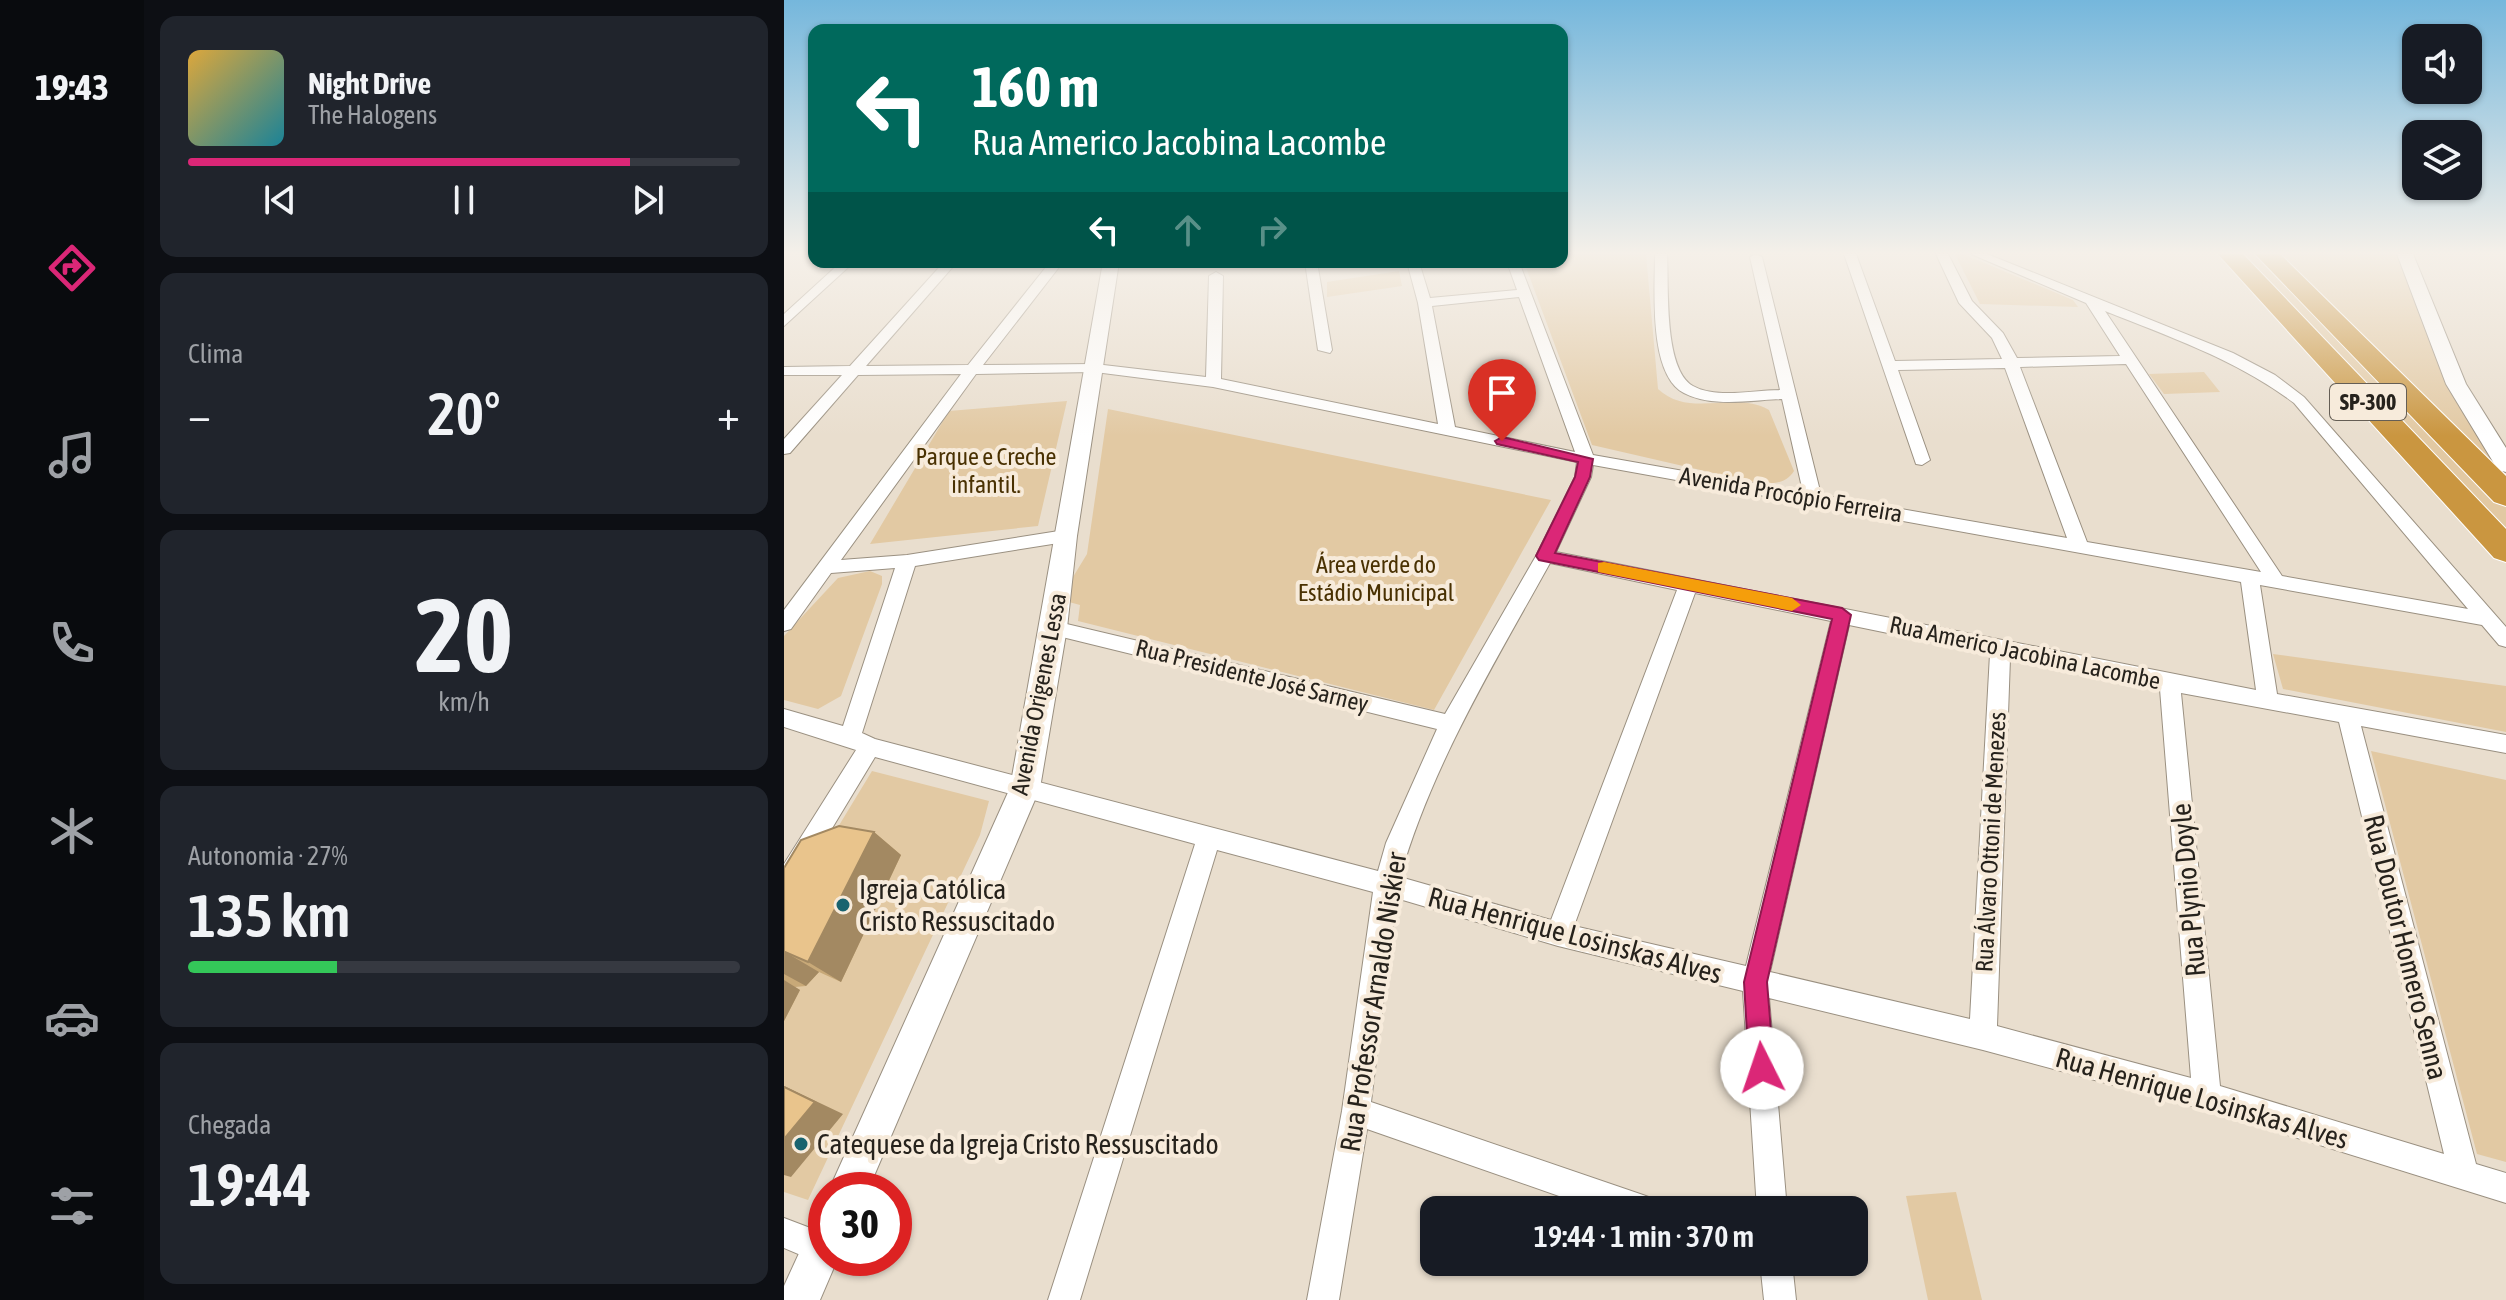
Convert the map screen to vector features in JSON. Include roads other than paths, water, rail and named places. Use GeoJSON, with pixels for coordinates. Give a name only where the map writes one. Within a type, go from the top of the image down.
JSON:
{"type":"FeatureCollection","features":[{"type":"Feature","properties":{"kind":"highway","name":"SP-300"},"geometry":{"type":"LineString","coordinates":[[2302,315],[2506,550]]}},
{"type":"Feature","properties":{"kind":"highway","name":"SP-300"},"geometry":{"type":"LineString","coordinates":[[2312,315],[2506,495]]}},
{"type":"Feature","properties":{"kind":"street"},"geometry":{"type":"LineString","coordinates":[[784,449],[905,315]]}},
{"type":"Feature","properties":{"kind":"street"},"geometry":{"type":"LineString","coordinates":[[784,624],[1015,315]]}},
{"type":"Feature","properties":{"kind":"street","name":"Avenida Origenes Lessa"},"geometry":{"type":"LineString","coordinates":[[856,1172],[1025,788],[1054,628],[1065,536],[1103,315]]}},
{"type":"Feature","properties":{"kind":"street"},"geometry":{"type":"LineString","coordinates":[[1213,382],[1215,315]]}},
{"type":"Feature","properties":{"kind":"street"},"geometry":{"type":"LineString","coordinates":[[1319,315],[1325,350]]}},
{"type":"Feature","properties":{"kind":"street"},"geometry":{"type":"LineString","coordinates":[[1427,315],[1447,429]]}},
{"type":"Feature","properties":{"kind":"street"},"geometry":{"type":"LineString","coordinates":[[1530,315],[1586,459]]}},
{"type":"Feature","properties":{"kind":"street"},"geometry":{"type":"LineString","coordinates":[[1664,315],[1666,355],[1674,380],[1686,389],[1706,395],[1786,394]]}},
{"type":"Feature","properties":{"kind":"street"},"geometry":{"type":"LineString","coordinates":[[1769,315],[1813,498]]}},
{"type":"Feature","properties":{"kind":"street"},"geometry":{"type":"LineString","coordinates":[[1872,315],[1922,460]]}},
{"type":"Feature","properties":{"kind":"street"},"geometry":{"type":"LineString","coordinates":[[1977,315],[1998,336],[2011,362],[2080,548]]}},
{"type":"Feature","properties":{"kind":"street"},"geometry":{"type":"LineString","coordinates":[[2100,315],[2278,584]]}},
{"type":"Feature","properties":{"kind":"street"},"geometry":{"type":"LineString","coordinates":[[2128,315],[2228,356],[2270,378],[2289,393],[2506,640]]}},
{"type":"Feature","properties":{"kind":"street"},"geometry":{"type":"LineString","coordinates":[[2429,315],[2456,384],[2506,465]]}},
{"type":"Feature","properties":{"kind":"street"},"geometry":{"type":"LineString","coordinates":[[1890,366],[2130,360]]}},
{"type":"Feature","properties":{"kind":"street","name":"Avenida Procópio Ferreira"},"geometry":{"type":"LineString","coordinates":[[784,371],[1095,368],[1213,382],[1586,459],[2487,619]]}},
{"type":"Feature","properties":{"kind":"street","name":"Rua Professor Arnaldo Niskier"},"geometry":{"type":"LineString","coordinates":[[1323,1300],[1356,1111],[1386,884],[1409,815],[1450,724],[1545,556],[1583,477],[1586,459]]}},
{"type":"Feature","properties":{"kind":"street"},"geometry":{"type":"LineString","coordinates":[[829,567],[907,561],[1065,536]]}},
{"type":"Feature","properties":{"kind":"street","name":"Rua Americo Jacobina Lacombe"},"geometry":{"type":"LineString","coordinates":[[1545,556],[2170,683],[2506,744]]}},
{"type":"Feature","properties":{"kind":"street"},"geometry":{"type":"LineString","coordinates":[[784,885],[860,742],[907,561]]}},
{"type":"Feature","properties":{"kind":"street"},"geometry":{"type":"LineString","coordinates":[[2250,579],[2268,701]]}},
{"type":"Feature","properties":{"kind":"street"},"geometry":{"type":"LineString","coordinates":[[1558,934],[1689,584]]}},
{"type":"Feature","properties":{"kind":"street"},"geometry":{"type":"LineString","coordinates":[[1771,1196],[1755,982],[1842,615]]}},
{"type":"Feature","properties":{"kind":"street","name":"Rua Presidente José Sarney"},"geometry":{"type":"LineString","coordinates":[[1054,628],[1450,724]]}},
{"type":"Feature","properties":{"kind":"street","name":"Rua Álvaro Ottoni de Menezes"},"geometry":{"type":"LineString","coordinates":[[1983,1036],[2000,647]]}},
{"type":"Feature","properties":{"kind":"street","name":"Rua Plynio Doyle"},"geometry":{"type":"LineString","coordinates":[[2170,683],[2207,1096]]}},
{"type":"Feature","properties":{"kind":"street","name":"Rua Doutor Homero Senna"},"geometry":{"type":"LineString","coordinates":[[2348,717],[2464,1176]]}},
{"type":"Feature","properties":{"kind":"street","name":"Rua Henrique Losinskas Alves"},"geometry":{"type":"LineString","coordinates":[[784,718],[860,742],[1386,884],[1558,934],[1983,1036],[2207,1096],[2506,1188]]}},
{"type":"Feature","properties":{"kind":"street"},"geometry":{"type":"LineString","coordinates":[[1064,1300],[1209,837]]}},
{"type":"Feature","properties":{"kind":"street"},"geometry":{"type":"LineString","coordinates":[[1356,1111],[1602,1196]]}},
{"type":"Feature","properties":{"kind":"street"},"geometry":{"type":"LineString","coordinates":[[784,1233],[808,1239]]}},
{"type":"Feature","properties":{"kind":"street"},"geometry":{"type":"LineString","coordinates":[[799,1300],[810,1276]]}},
{"type":"Feature","properties":{"kind":"street"},"geometry":{"type":"LineString","coordinates":[[1777,1276],[1780,1300]]}},
{"type":"Feature","properties":{"kind":"place","name":"Igreja Católica Cristo Ressuscitado"},"geometry":{"type":"Point","coordinates":[843,905]}},
{"type":"Feature","properties":{"kind":"place","name":"Catequese da Igreja Cristo Ressuscitado"},"geometry":{"type":"Point","coordinates":[801,1144]}},
{"type":"Feature","properties":{"kind":"park label","name":"Parque e Creche infantil."},"geometry":{"type":"Point","coordinates":[986,471]}},
{"type":"Feature","properties":{"kind":"park label","name":"Área verde do Estádio Municipal"},"geometry":{"type":"Point","coordinates":[1376,579]}}]}
